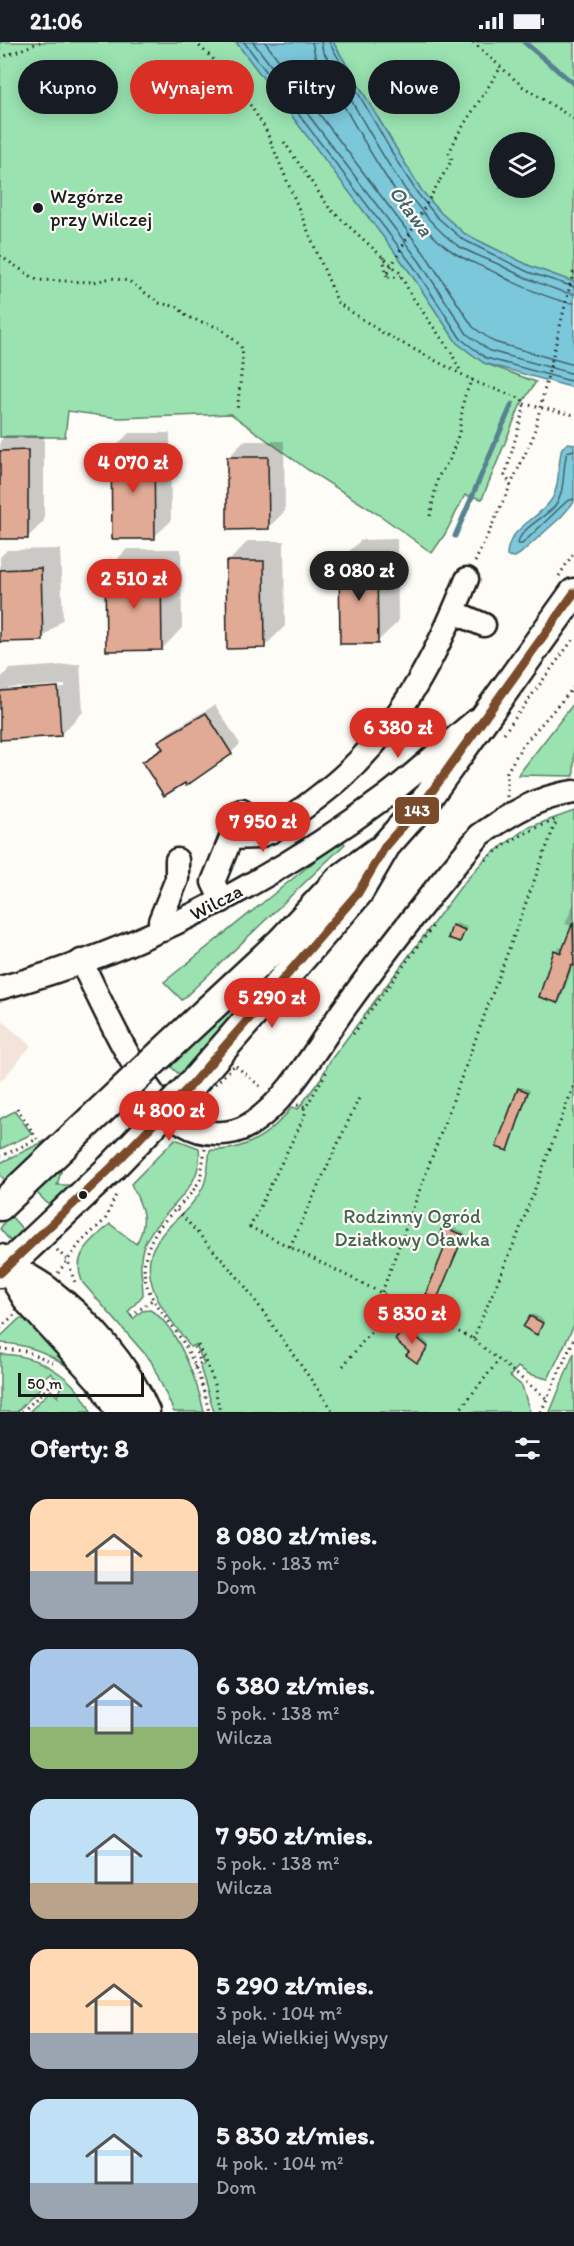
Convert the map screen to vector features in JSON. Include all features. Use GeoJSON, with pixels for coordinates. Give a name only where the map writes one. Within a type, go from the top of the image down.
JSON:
{"type":"FeatureCollection","features":[{"type":"Feature","properties":{"kind":"main road"},"geometry":{"type":"LineString","coordinates":[[2,1266],[115,1177],[358,893],[386,845],[425,801],[493,706],[565,586]]}},
{"type":"Feature","properties":{"kind":"main road"},"geometry":{"type":"LineString","coordinates":[[0,1206],[281,942],[340,879],[386,845]]}},
{"type":"Feature","properties":{"kind":"main road"},"geometry":{"type":"LineString","coordinates":[[2,1266],[29,1301],[102,1381],[120,1412]]}},
{"type":"Feature","properties":{"kind":"main road"},"geometry":{"type":"LineString","coordinates":[[2,1266],[28,1276],[74,1315],[127,1375],[145,1412]]}},
{"type":"Feature","properties":{"kind":"street"},"geometry":{"type":"LineString","coordinates":[[231,838],[257,837],[272,831],[358,762],[385,732],[413,693],[434,657],[467,579]]}},
{"type":"Feature","properties":{"kind":"street"},"geometry":{"type":"LineString","coordinates":[[454,612],[484,625]]}},
{"type":"Feature","properties":{"kind":"street","name":"Wilcza"},"geometry":{"type":"LineString","coordinates":[[0,988],[81,961],[162,930],[222,902],[325,840],[386,796],[493,706]]}},
{"type":"Feature","properties":{"kind":"street"},"geometry":{"type":"LineString","coordinates":[[81,961],[149,1089],[163,1108],[182,1123],[207,1133],[220,1133],[248,1126],[284,1093],[346,1005],[480,835],[506,817],[540,799],[574,792]]}},
{"type":"Feature","properties":{"kind":"street"},"geometry":{"type":"LineString","coordinates":[[222,902],[213,882],[242,811]]}},
{"type":"Feature","properties":{"kind":"street"},"geometry":{"type":"LineString","coordinates":[[162,930],[160,921],[177,879],[177,860]]}},
{"type":"Feature","properties":{"kind":"path"},"geometry":{"type":"LineString","coordinates":[[0,58],[40,42]]}},
{"type":"Feature","properties":{"kind":"path"},"geometry":{"type":"LineString","coordinates":[[195,42],[232,77],[265,128],[338,303],[383,333],[471,379],[522,399],[524,404],[505,476],[511,484]]}},
{"type":"Feature","properties":{"kind":"path"},"geometry":{"type":"LineString","coordinates":[[473,42],[522,86],[574,119]]}},
{"type":"Feature","properties":{"kind":"path"},"geometry":{"type":"LineString","coordinates":[[387,274],[452,159],[449,153],[458,134],[501,67]]}},
{"type":"Feature","properties":{"kind":"path"},"geometry":{"type":"LineString","coordinates":[[284,141],[330,209],[401,276],[411,295],[451,352],[462,374]]}},
{"type":"Feature","properties":{"kind":"path"},"geometry":{"type":"LineString","coordinates":[[0,256],[37,279],[94,282],[111,278],[129,281],[159,303],[178,307],[187,317],[220,328],[236,340],[243,356],[237,412]]}},
{"type":"Feature","properties":{"kind":"path"},"geometry":{"type":"LineString","coordinates":[[383,257],[390,278],[401,276]]}},
{"type":"Feature","properties":{"kind":"path"},"geometry":{"type":"LineString","coordinates":[[467,579],[532,437],[543,401],[574,269]]}},
{"type":"Feature","properties":{"kind":"path"},"geometry":{"type":"LineString","coordinates":[[430,516],[438,477],[450,459],[459,433],[464,398],[471,379]]}},
{"type":"Feature","properties":{"kind":"path"},"geometry":{"type":"LineString","coordinates":[[524,404],[574,416]]}},
{"type":"Feature","properties":{"kind":"path"},"geometry":{"type":"LineString","coordinates":[[565,586],[574,552]]}},
{"type":"Feature","properties":{"kind":"path"},"geometry":{"type":"LineString","coordinates":[[506,817],[507,772],[522,746],[574,687]]}},
{"type":"Feature","properties":{"kind":"path"},"geometry":{"type":"LineString","coordinates":[[382,1292],[558,817],[512,839],[481,866]]}},
{"type":"Feature","properties":{"kind":"path"},"geometry":{"type":"LineString","coordinates":[[351,1036],[438,920]]}},
{"type":"Feature","properties":{"kind":"path"},"geometry":{"type":"LineString","coordinates":[[332,1061],[302,1107],[306,1111],[303,1119],[250,1227],[473,1339],[547,1399]]}},
{"type":"Feature","properties":{"kind":"path"},"geometry":{"type":"LineString","coordinates":[[241,1070],[262,1088]]}},
{"type":"Feature","properties":{"kind":"path"},"geometry":{"type":"LineString","coordinates":[[473,1339],[518,1234],[574,1085]]}},
{"type":"Feature","properties":{"kind":"path"},"geometry":{"type":"LineString","coordinates":[[290,1247],[359,1098]]}},
{"type":"Feature","properties":{"kind":"path"},"geometry":{"type":"LineString","coordinates":[[0,1157],[37,1139],[17,1108]]}},
{"type":"Feature","properties":{"kind":"path"},"geometry":{"type":"LineString","coordinates":[[207,1133],[200,1180],[154,1236],[147,1256],[146,1275],[152,1300],[183,1343],[194,1366],[209,1412]]}},
{"type":"Feature","properties":{"kind":"path"},"geometry":{"type":"LineString","coordinates":[[68,1261],[81,1242],[105,1220],[115,1177]]}},
{"type":"Feature","properties":{"kind":"path"},"geometry":{"type":"LineString","coordinates":[[177,1210],[242,1282],[334,1412]]}},
{"type":"Feature","properties":{"kind":"path"},"geometry":{"type":"LineString","coordinates":[[131,1316],[152,1300]]}},
{"type":"Feature","properties":{"kind":"path"},"geometry":{"type":"LineString","coordinates":[[343,1366],[397,1300]]}},
{"type":"Feature","properties":{"kind":"path"},"geometry":{"type":"LineString","coordinates":[[541,1412],[574,1339]]}},
{"type":"Feature","properties":{"kind":"path"},"geometry":{"type":"LineString","coordinates":[[194,1366],[201,1364],[196,1346],[213,1379],[220,1412]]}},
{"type":"Feature","properties":{"kind":"path"},"geometry":{"type":"LineString","coordinates":[[0,1349],[25,1351],[56,1364]]}},
{"type":"Feature","properties":{"kind":"path"},"geometry":{"type":"LineString","coordinates":[[458,1412],[499,1360]]}},
{"type":"Feature","properties":{"kind":"path"},"geometry":{"type":"LineString","coordinates":[[22,1412],[56,1380]]}},
{"type":"Feature","properties":{"kind":"shaded area"},"geometry":{"type":"Polygon","coordinates":[[[0,1019],[31,1046],[0,1082],[0,1019]]]}},
{"type":"Feature","properties":{"kind":"green space"},"geometry":{"type":"Polygon","coordinates":[[[0,42],[236,42],[250,60],[130,60],[130,114],[254,114],[254,66],[266,82],[266,114],[290,114],[409,271],[457,343],[484,363],[536,382],[520,406],[482,499],[465,495],[445,534],[432,553],[381,516],[308,470],[231,414],[119,418],[68,411],[65,437],[0,437],[0,42]]]}},
{"type":"Feature","properties":{"kind":"green space"},"geometry":{"type":"Polygon","coordinates":[[[333,42],[574,42],[574,282],[530,266],[465,234],[441,213],[422,191],[376,114],[460,114],[460,60],[368,60],[368,101],[356,81],[356,60],[344,60],[333,42]]]}},
{"type":"Feature","properties":{"kind":"green space"},"geometry":{"type":"Polygon","coordinates":[[[574,703],[574,776],[518,775],[574,703]]]}},
{"type":"Feature","properties":{"kind":"green space","name":"Rodzinny Ogród Działkowy Oławka"},"geometry":{"type":"Polygon","coordinates":[[[574,811],[574,1325],[548,1379],[529,1374],[518,1367],[510,1376],[522,1386],[530,1412],[214,1412],[200,1367],[204,1364],[196,1345],[190,1347],[162,1307],[155,1293],[150,1273],[150,1257],[155,1244],[195,1200],[203,1187],[210,1150],[235,1148],[246,1144],[266,1133],[292,1107],[298,1109],[321,1078],[330,1061],[383,990],[462,885],[486,858],[527,828],[574,811]]]}},
{"type":"Feature","properties":{"kind":"green space"},"geometry":{"type":"Polygon","coordinates":[[[341,840],[345,844],[182,1000],[164,982],[341,840]]]}},
{"type":"Feature","properties":{"kind":"green space"},"geometry":{"type":"Polygon","coordinates":[[[362,868],[181,1076],[170,1066],[174,1062],[170,1059],[362,868]]]}},
{"type":"Feature","properties":{"kind":"green space"},"geometry":{"type":"Polygon","coordinates":[[[15,1111],[32,1134],[0,1149],[0,1119],[15,1111]]]}},
{"type":"Feature","properties":{"kind":"green space"},"geometry":{"type":"Polygon","coordinates":[[[53,1137],[9,1184],[0,1175],[0,1163],[53,1137]]]}},
{"type":"Feature","properties":{"kind":"green space"},"geometry":{"type":"Polygon","coordinates":[[[175,1139],[199,1148],[199,1164],[195,1177],[187,1190],[149,1235],[142,1254],[143,1295],[128,1312],[133,1319],[142,1311],[150,1310],[169,1328],[185,1356],[204,1412],[174,1412],[151,1361],[83,1283],[79,1264],[84,1250],[110,1224],[136,1244],[143,1228],[143,1214],[131,1184],[175,1139]]]}},
{"type":"Feature","properties":{"kind":"green space"},"geometry":{"type":"Polygon","coordinates":[[[60,1165],[62,1168],[57,1185],[74,1185],[53,1209],[34,1190],[60,1165]]]}},
{"type":"Feature","properties":{"kind":"green space"},"geometry":{"type":"Polygon","coordinates":[[[9,1214],[27,1234],[12,1243],[0,1229],[9,1214]]]}},
{"type":"Feature","properties":{"kind":"green space"},"geometry":{"type":"Polygon","coordinates":[[[19,1319],[25,1319],[29,1323],[34,1319],[110,1412],[103,1412],[85,1384],[61,1362],[33,1349],[0,1343],[0,1337],[19,1319]]]}},
{"type":"Feature","properties":{"kind":"green space"},"geometry":{"type":"Polygon","coordinates":[[[574,1353],[574,1412],[550,1412],[574,1353]]]}},
{"type":"Feature","properties":{"kind":"green space"},"geometry":{"type":"Polygon","coordinates":[[[0,1354],[28,1358],[54,1370],[76,1388],[91,1412],[29,1412],[51,1390],[58,1397],[62,1385],[50,1373],[38,1383],[41,1387],[17,1412],[0,1412],[0,1354]]]}},
{"type":"Feature","properties":{"kind":"water"},"geometry":{"type":"Polygon","coordinates":[[[236,42],[333,42],[344,60],[266,60],[266,82],[254,66],[254,60],[250,60],[236,42]]]}},
{"type":"Feature","properties":{"kind":"water","name":"Oława"},"geometry":{"type":"Polygon","coordinates":[[[356,81],[368,101],[368,114],[376,114],[422,191],[441,213],[465,234],[530,266],[574,282],[574,388],[484,363],[457,343],[409,271],[290,114],[356,114],[356,81]]]}},
{"type":"Feature","properties":{"kind":"water"},"geometry":{"type":"Polygon","coordinates":[[[568,443],[574,444],[574,502],[520,554],[515,557],[507,556],[508,547],[517,532],[553,497],[557,484],[560,455],[562,448],[568,443]]]}},
{"type":"Feature","properties":{"kind":"building"},"geometry":{"type":"Polygon","coordinates":[[[111,449],[154,449],[155,539],[112,539],[111,449]]]}},
{"type":"Feature","properties":{"kind":"building"},"geometry":{"type":"Polygon","coordinates":[[[28,450],[28,539],[0,539],[0,451],[28,450]]]}},
{"type":"Feature","properties":{"kind":"building"},"geometry":{"type":"Polygon","coordinates":[[[227,457],[268,457],[269,529],[227,530],[227,457]]]}},
{"type":"Feature","properties":{"kind":"building"},"geometry":{"type":"Polygon","coordinates":[[[377,559],[378,644],[340,644],[339,560],[377,559]]]}},
{"type":"Feature","properties":{"kind":"building"},"geometry":{"type":"Polygon","coordinates":[[[226,561],[264,561],[265,648],[227,649],[226,561]]]}},
{"type":"Feature","properties":{"kind":"building"},"geometry":{"type":"Polygon","coordinates":[[[41,568],[43,641],[0,642],[0,570],[41,568]]]}},
{"type":"Feature","properties":{"kind":"building"},"geometry":{"type":"Polygon","coordinates":[[[161,568],[162,650],[106,651],[105,569],[161,568]]]}},
{"type":"Feature","properties":{"kind":"building"},"geometry":{"type":"Polygon","coordinates":[[[58,687],[61,736],[0,740],[0,691],[58,687]]]}},
{"type":"Feature","properties":{"kind":"building"},"geometry":{"type":"Polygon","coordinates":[[[206,713],[232,754],[186,786],[185,783],[164,796],[142,762],[163,749],[158,741],[206,713]]]}},
{"type":"Feature","properties":{"kind":"building"},"geometry":{"type":"Polygon","coordinates":[[[573,922],[574,966],[571,965],[558,1003],[539,997],[554,950],[561,953],[573,922]]]}},
{"type":"Feature","properties":{"kind":"building"},"geometry":{"type":"Polygon","coordinates":[[[452,925],[465,930],[460,942],[448,938],[452,925]]]}},
{"type":"Feature","properties":{"kind":"building"},"geometry":{"type":"Polygon","coordinates":[[[518,1088],[528,1092],[508,1151],[496,1147],[518,1088]]]}},
{"type":"Feature","properties":{"kind":"building"},"geometry":{"type":"Polygon","coordinates":[[[442,1227],[464,1235],[437,1299],[426,1294],[446,1244],[438,1241],[442,1227]]]}},
{"type":"Feature","properties":{"kind":"building"},"geometry":{"type":"Polygon","coordinates":[[[530,1316],[543,1323],[537,1335],[523,1327],[530,1316]]]}},
{"type":"Feature","properties":{"kind":"building"},"geometry":{"type":"Polygon","coordinates":[[[405,1328],[428,1347],[417,1363],[406,1355],[409,1352],[395,1340],[405,1328]]]}},
{"type":"Feature","properties":{"kind":"waterway"},"geometry":{"type":"LineString","coordinates":[[524,42],[574,84]]}},
{"type":"Feature","properties":{"kind":"waterway"},"geometry":{"type":"LineString","coordinates":[[455,536],[512,404]]}},
{"type":"Feature","properties":{"kind":"transit line","name":"143"},"geometry":{"type":"LineString","coordinates":[[0,1273],[111,1168],[193,1083],[358,893],[386,845],[425,801],[574,593]]}},
{"type":"Feature","properties":{"kind":"place","name":"Wzgórze przy Wilczej"},"geometry":{"type":"Point","coordinates":[38,208]}}]}
